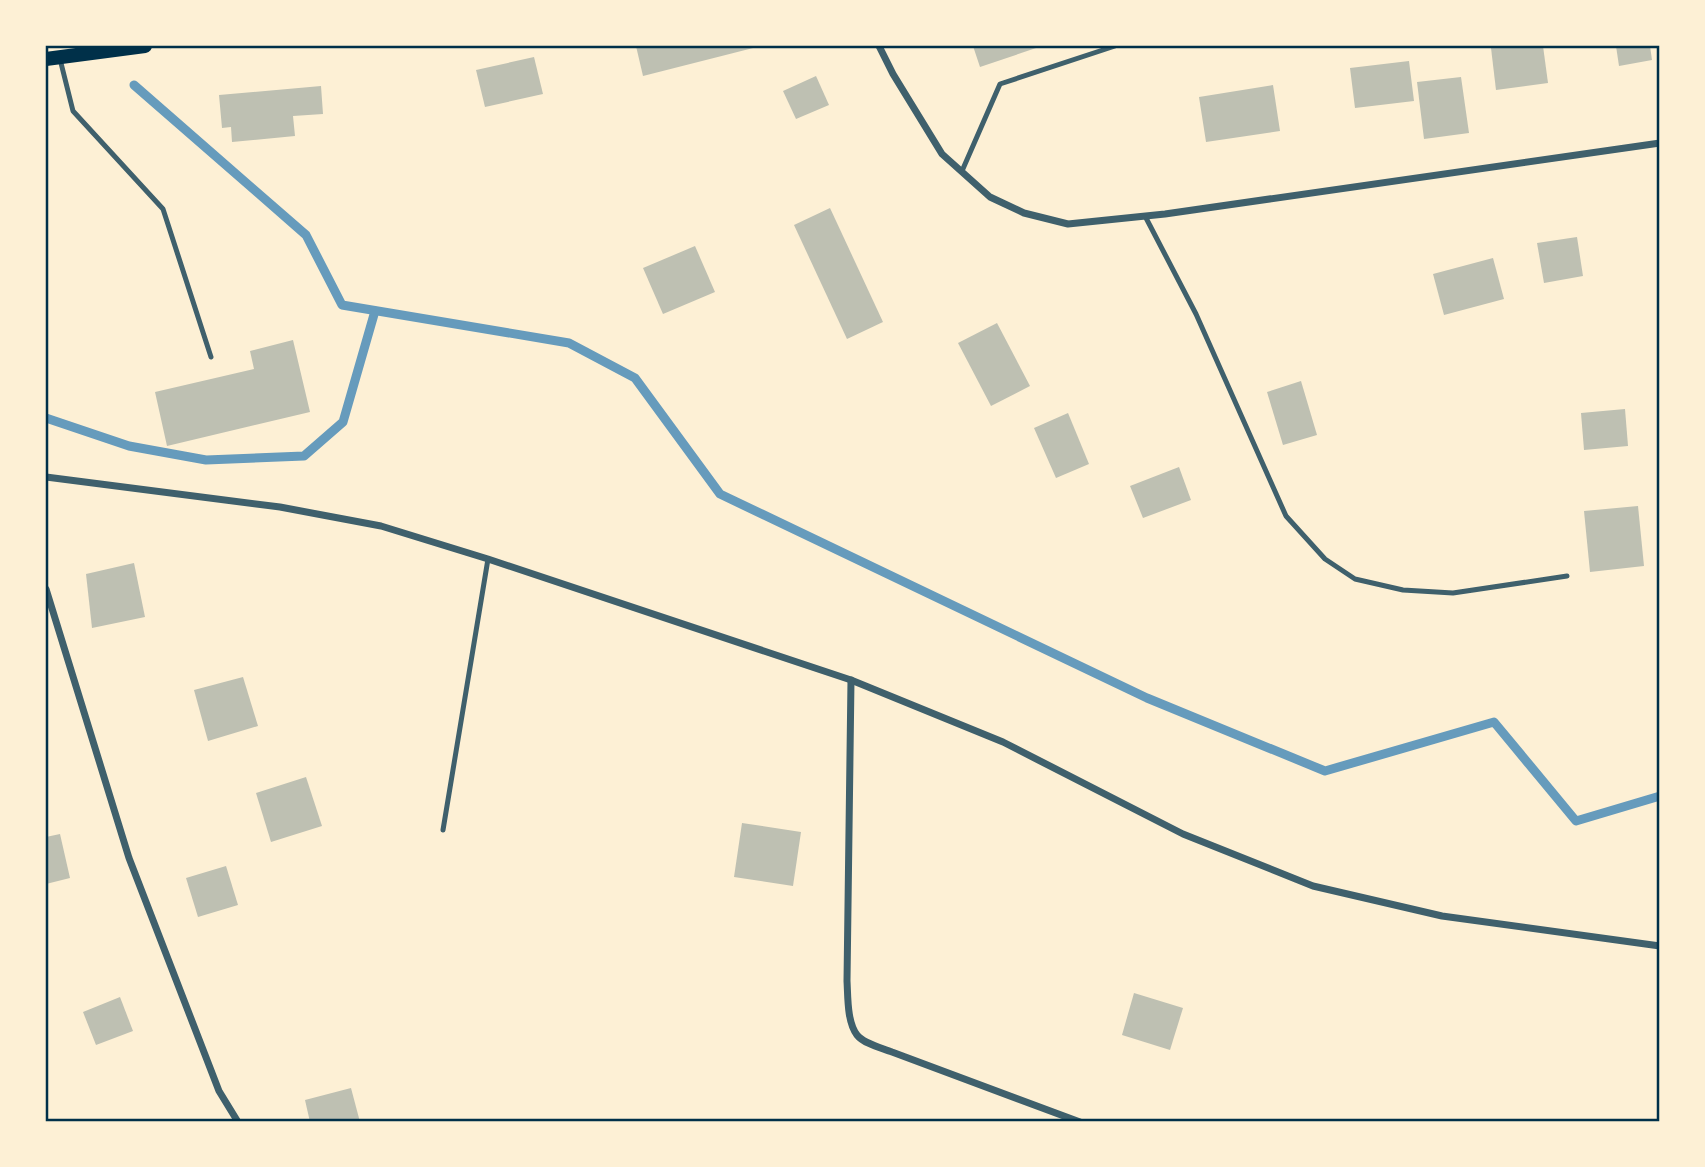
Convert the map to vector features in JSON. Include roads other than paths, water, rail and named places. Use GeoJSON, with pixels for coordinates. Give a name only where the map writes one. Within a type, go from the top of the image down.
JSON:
{"type":"FeatureCollection","features":[{"type":"Feature","properties":{"kind":"main road"},"geometry":{"type":"LineString","coordinates":[[53,57],[145,46]]}},
{"type":"Feature","properties":{"kind":"street"},"geometry":{"type":"LineString","coordinates":[[878,46],[942,154],[990,197],[1024,213],[1068,224],[1145,216],[1660,143]]}},
{"type":"Feature","properties":{"kind":"street"},"geometry":{"type":"LineString","coordinates":[[46,477],[280,507],[382,527],[488,559],[851,680],[1003,742],[1184,834],[1313,886],[1442,916],[1660,946]]}},
{"type":"Feature","properties":{"kind":"street"},"geometry":{"type":"LineString","coordinates":[[46,589],[130,858],[219,1091],[239,1122]]}},
{"type":"Feature","properties":{"kind":"street"},"geometry":{"type":"LineString","coordinates":[[851,680],[847,981],[849,1015],[857,1035],[868,1043],[1080,1122]]}},
{"type":"Feature","properties":{"kind":"lane"},"geometry":{"type":"LineString","coordinates":[[962,171],[1000,84],[1115,46]]}},
{"type":"Feature","properties":{"kind":"lane"},"geometry":{"type":"LineString","coordinates":[[53,57],[73,111],[163,209],[211,357]]}},
{"type":"Feature","properties":{"kind":"lane"},"geometry":{"type":"LineString","coordinates":[[1145,216],[1196,314],[1286,516],[1325,559],[1355,579],[1403,590],[1453,593],[1567,576]]}},
{"type":"Feature","properties":{"kind":"lane"},"geometry":{"type":"LineString","coordinates":[[443,830],[488,559]]}},
{"type":"Feature","properties":{"kind":"waterway"},"geometry":{"type":"LineString","coordinates":[[134,85],[306,235],[342,305],[569,343],[635,378],[720,494],[1147,698],[1325,771],[1494,722],[1576,821],[1660,796]]}},
{"type":"Feature","properties":{"kind":"waterway"},"geometry":{"type":"LineString","coordinates":[[46,418],[129,446],[206,460],[304,456],[343,422],[375,311]]}}]}
